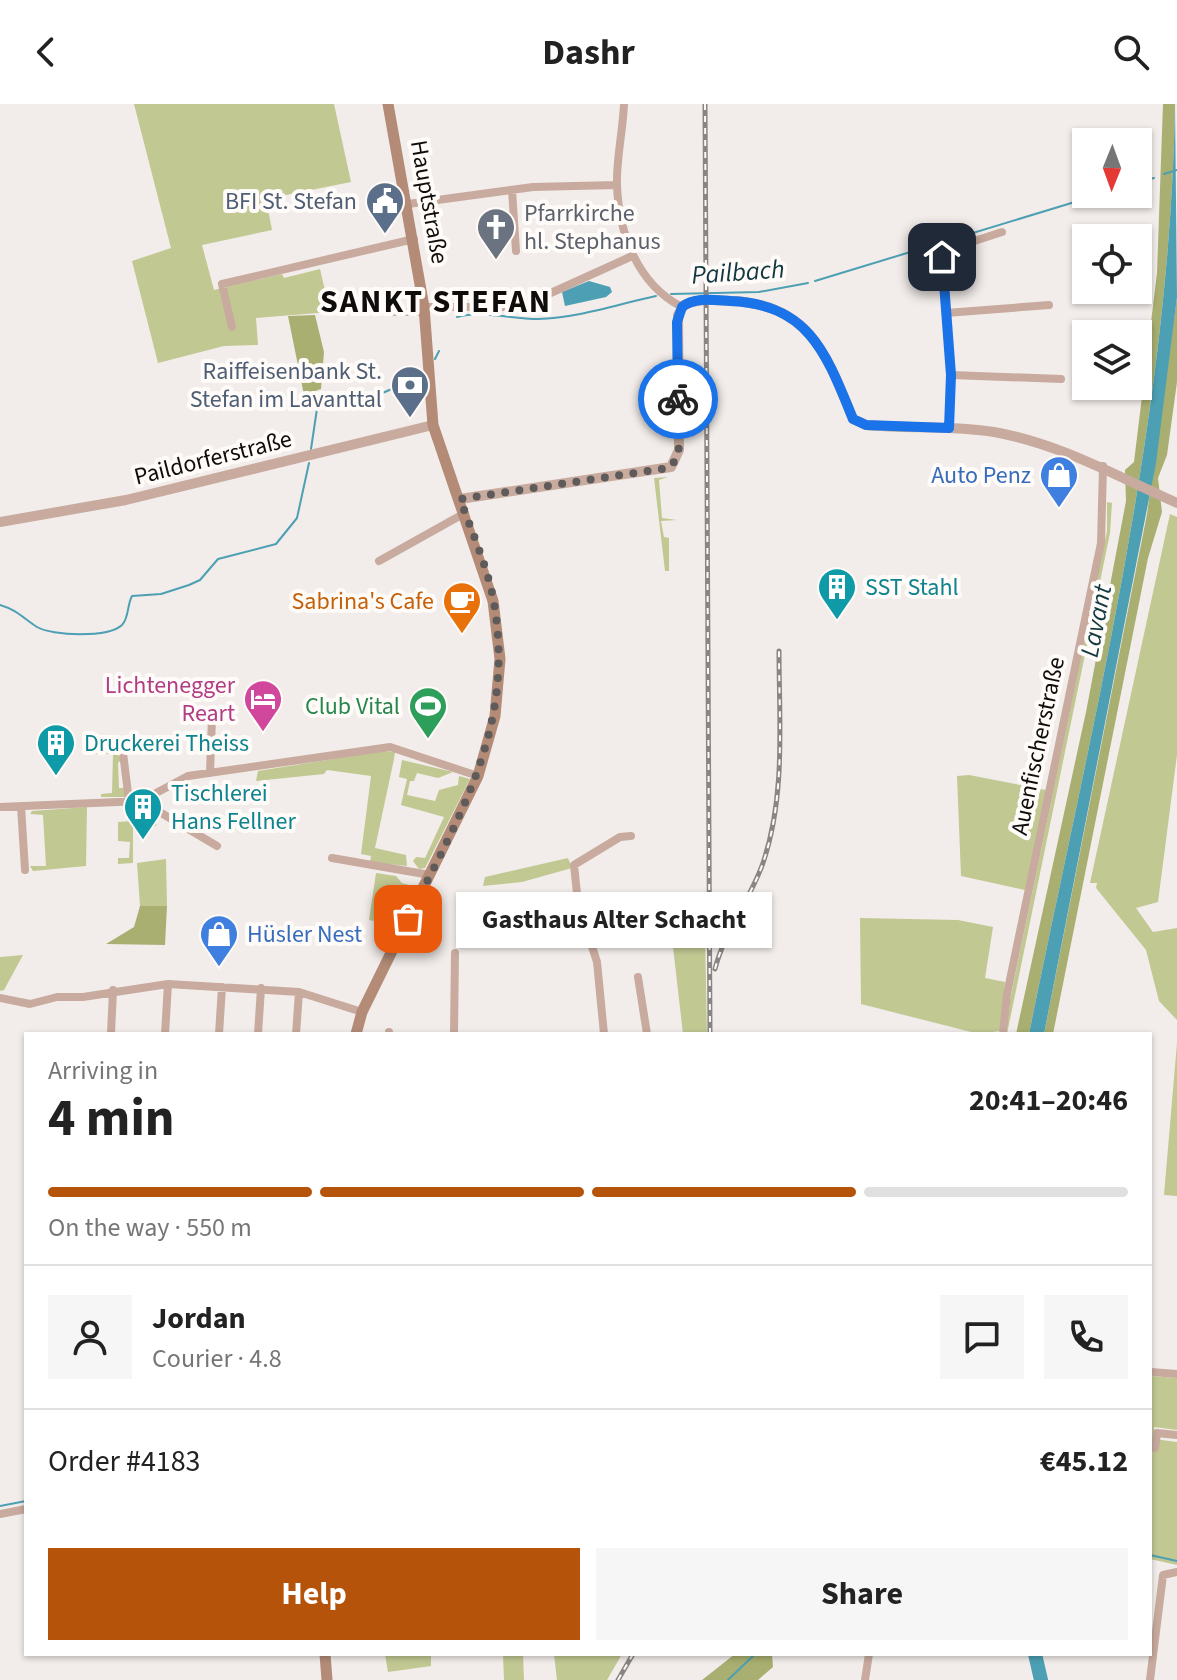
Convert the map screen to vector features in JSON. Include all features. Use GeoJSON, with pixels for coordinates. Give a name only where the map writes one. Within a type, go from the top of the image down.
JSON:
{"type":"FeatureCollection","features":[{"type":"Feature","properties":{"kind":"main road","name":"Hauptstraße"},"geometry":{"type":"LineString","coordinates":[[357,1032],[362,1012],[478,776],[495,716],[500,659],[493,601],[433,425],[424,310],[408,204],[388,104]]}},
{"type":"Feature","properties":{"kind":"main road"},"geometry":{"type":"LineString","coordinates":[[325,1656],[327,1680]]}},
{"type":"Feature","properties":{"kind":"street"},"geometry":{"type":"LineString","coordinates":[[624,104],[617,185],[630,257],[669,301],[682,307],[699,300],[764,303],[787,312],[807,330],[820,349],[853,419],[866,425],[993,432],[1028,440],[1103,466],[1177,503]]}},
{"type":"Feature","properties":{"kind":"street"},"geometry":{"type":"LineString","coordinates":[[408,204],[512,190],[617,185]]}},
{"type":"Feature","properties":{"kind":"street"},"geometry":{"type":"LineString","coordinates":[[512,190],[516,251]]}},
{"type":"Feature","properties":{"kind":"street"},"geometry":{"type":"LineString","coordinates":[[949,428],[951,375],[945,252],[1002,232]]}},
{"type":"Feature","properties":{"kind":"street"},"geometry":{"type":"LineString","coordinates":[[232,327],[222,284],[414,239]]}},
{"type":"Feature","properties":{"kind":"street"},"geometry":{"type":"LineString","coordinates":[[389,312],[513,307],[630,257]]}},
{"type":"Feature","properties":{"kind":"street"},"geometry":{"type":"LineString","coordinates":[[946,313],[1049,305]]}},
{"type":"Feature","properties":{"kind":"street"},"geometry":{"type":"LineString","coordinates":[[460,499],[671,467],[679,450],[677,322],[682,307]]}},
{"type":"Feature","properties":{"kind":"street"},"geometry":{"type":"LineString","coordinates":[[951,375],[1061,379]]}},
{"type":"Feature","properties":{"kind":"street","name":"Paildorferstraße"},"geometry":{"type":"LineString","coordinates":[[0,522],[41,518],[126,500],[433,425]]}},
{"type":"Feature","properties":{"kind":"street","name":"Auenfischerstraße"},"geometry":{"type":"LineString","coordinates":[[1003,1032],[1007,994],[1101,543],[1103,466]]}},
{"type":"Feature","properties":{"kind":"street"},"geometry":{"type":"LineString","coordinates":[[379,561],[465,513]]}},
{"type":"Feature","properties":{"kind":"street"},"geometry":{"type":"LineString","coordinates":[[210,773],[212,718]]}},
{"type":"Feature","properties":{"kind":"street"},"geometry":{"type":"LineString","coordinates":[[0,807],[141,801],[188,776],[390,747],[478,776]]}},
{"type":"Feature","properties":{"kind":"street"},"geometry":{"type":"LineString","coordinates":[[93,749],[115,748],[123,753],[129,801]]}},
{"type":"Feature","properties":{"kind":"street"},"geometry":{"type":"LineString","coordinates":[[141,801],[217,846]]}},
{"type":"Feature","properties":{"kind":"street"},"geometry":{"type":"LineString","coordinates":[[21,806],[25,870]]}},
{"type":"Feature","properties":{"kind":"street"},"geometry":{"type":"LineString","coordinates":[[604,1032],[597,962],[578,903],[574,865],[620,837],[631,836]]}},
{"type":"Feature","properties":{"kind":"street"},"geometry":{"type":"LineString","coordinates":[[332,858],[430,875]]}},
{"type":"Feature","properties":{"kind":"street"},"geometry":{"type":"LineString","coordinates":[[454,1032],[455,953]]}},
{"type":"Feature","properties":{"kind":"street"},"geometry":{"type":"LineString","coordinates":[[638,977],[647,1032]]}},
{"type":"Feature","properties":{"kind":"street"},"geometry":{"type":"LineString","coordinates":[[0,998],[30,1004],[57,997],[83,997],[168,984],[299,992],[362,1012]]}},
{"type":"Feature","properties":{"kind":"street"},"geometry":{"type":"LineString","coordinates":[[165,1032],[168,984]]}},
{"type":"Feature","properties":{"kind":"street"},"geometry":{"type":"LineString","coordinates":[[219,1032],[222,987]]}},
{"type":"Feature","properties":{"kind":"street"},"geometry":{"type":"LineString","coordinates":[[258,1032],[261,988]]}},
{"type":"Feature","properties":{"kind":"street"},"geometry":{"type":"LineString","coordinates":[[111,1032],[113,990]]}},
{"type":"Feature","properties":{"kind":"street"},"geometry":{"type":"LineString","coordinates":[[296,1032],[299,992]]}},
{"type":"Feature","properties":{"kind":"street"},"geometry":{"type":"LineString","coordinates":[[1152,1372],[1177,1374]]}},
{"type":"Feature","properties":{"kind":"street"},"geometry":{"type":"LineString","coordinates":[[1155,1448],[1157,1433],[1177,1435]]}},
{"type":"Feature","properties":{"kind":"street"},"geometry":{"type":"LineString","coordinates":[[0,1514],[24,1509]]}},
{"type":"Feature","properties":{"kind":"street"},"geometry":{"type":"LineString","coordinates":[[1150,1680],[1163,1575],[1177,1572]]}},
{"type":"Feature","properties":{"kind":"street"},"geometry":{"type":"LineString","coordinates":[[865,1680],[869,1656]]}},
{"type":"Feature","properties":{"kind":"green space"},"geometry":{"type":"Polygon","coordinates":[[[134,104],[334,104],[351,182],[266,199],[272,230],[202,245],[214,290],[282,274],[284,278],[320,269],[330,312],[256,318],[258,345],[224,346],[158,363],[132,261],[171,248],[134,104]]]}},
{"type":"Feature","properties":{"kind":"green space"},"geometry":{"type":"Polygon","coordinates":[[[1163,104],[1175,104],[1170,222],[1152,390],[1151,320],[1157,273],[1163,104]]]}},
{"type":"Feature","properties":{"kind":"green space"},"geometry":{"type":"Polygon","coordinates":[[[1177,297],[1177,382],[1167,455],[1158,478],[1162,512],[1148,558],[1053,1032],[1044,1032],[1147,514],[1177,297]]]}},
{"type":"Feature","properties":{"kind":"green space"},"geometry":{"type":"Polygon","coordinates":[[[315,315],[324,352],[321,389],[304,395],[288,316],[315,315]]]}},
{"type":"Feature","properties":{"kind":"green space"},"geometry":{"type":"Polygon","coordinates":[[[1142,400],[1151,400],[1101,688],[1029,1032],[1016,1032],[1086,712],[1126,501],[1125,470],[1134,462],[1142,400]]]}},
{"type":"Feature","properties":{"kind":"green space"},"geometry":{"type":"Polygon","coordinates":[[[668,477],[659,480],[662,518],[677,520],[661,521],[664,537],[669,538],[669,571],[665,571],[654,478],[668,477]]]}},
{"type":"Feature","properties":{"kind":"green space"},"geometry":{"type":"Polygon","coordinates":[[[1107,502],[1112,503],[1110,533],[1007,1032],[1010,1000],[1107,531],[1107,502]]]}},
{"type":"Feature","properties":{"kind":"green space"},"geometry":{"type":"Polygon","coordinates":[[[1170,514],[1177,517],[1177,755],[1158,902],[1136,908],[1153,932],[1177,928],[1177,1020],[1159,1001],[1146,950],[1096,888],[1097,883],[1090,883],[1170,514]]]}},
{"type":"Feature","properties":{"kind":"green space"},"geometry":{"type":"Polygon","coordinates":[[[94,751],[114,751],[122,759],[118,763],[119,788],[125,788],[125,797],[101,797],[101,794],[112,793],[113,754],[93,754],[94,751]]]}},
{"type":"Feature","properties":{"kind":"green space"},"geometry":{"type":"Polygon","coordinates":[[[383,751],[395,752],[375,848],[406,855],[407,866],[370,862],[371,856],[361,854],[371,776],[327,770],[324,774],[256,781],[258,771],[383,751]]]}},
{"type":"Feature","properties":{"kind":"green space"},"geometry":{"type":"Polygon","coordinates":[[[402,760],[453,772],[438,778],[417,773],[414,781],[410,781],[407,795],[435,801],[439,790],[458,785],[459,776],[470,779],[425,868],[419,869],[413,861],[416,857],[425,858],[444,817],[401,805],[407,779],[399,777],[402,760]]]}},
{"type":"Feature","properties":{"kind":"green space"},"geometry":{"type":"Polygon","coordinates":[[[969,775],[1046,790],[1025,890],[961,876],[957,776],[969,775]]]}},
{"type":"Feature","properties":{"kind":"green space"},"geometry":{"type":"Polygon","coordinates":[[[134,805],[157,815],[156,826],[151,827],[150,817],[137,817],[133,821],[134,805]]]}},
{"type":"Feature","properties":{"kind":"green space"},"geometry":{"type":"Polygon","coordinates":[[[87,807],[86,866],[33,871],[30,866],[46,866],[43,815],[30,814],[32,811],[87,807]]]}},
{"type":"Feature","properties":{"kind":"green space"},"geometry":{"type":"Polygon","coordinates":[[[133,821],[133,863],[118,864],[118,858],[129,858],[130,842],[118,841],[118,822],[133,821]]]}},
{"type":"Feature","properties":{"kind":"green space"},"geometry":{"type":"Polygon","coordinates":[[[568,858],[572,868],[522,882],[483,886],[485,877],[568,858]]]}},
{"type":"Feature","properties":{"kind":"green space"},"geometry":{"type":"Polygon","coordinates":[[[166,859],[167,906],[140,906],[137,863],[166,859]]]}},
{"type":"Feature","properties":{"kind":"green space"},"geometry":{"type":"Polygon","coordinates":[[[376,873],[396,876],[402,883],[417,887],[397,925],[369,920],[376,873]]]}},
{"type":"Feature","properties":{"kind":"green space"},"geometry":{"type":"Polygon","coordinates":[[[140,906],[167,906],[165,945],[106,944],[134,927],[140,906]]]}},
{"type":"Feature","properties":{"kind":"green space"},"geometry":{"type":"Polygon","coordinates":[[[860,918],[958,920],[993,927],[985,978],[1005,982],[1000,1031],[971,1032],[861,1004],[860,918]]]}},
{"type":"Feature","properties":{"kind":"green space"},"geometry":{"type":"Polygon","coordinates":[[[705,934],[707,1032],[683,1032],[672,938],[705,934]]]}},
{"type":"Feature","properties":{"kind":"green space"},"geometry":{"type":"Polygon","coordinates":[[[23,955],[4,990],[0,991],[0,957],[23,955]]]}},
{"type":"Feature","properties":{"kind":"green space"},"geometry":{"type":"Polygon","coordinates":[[[1177,1043],[1177,1196],[1164,1195],[1177,1043]]]}},
{"type":"Feature","properties":{"kind":"green space"},"geometry":{"type":"Polygon","coordinates":[[[1152,1376],[1177,1378],[1177,1430],[1154,1427],[1154,1439],[1177,1442],[1177,1565],[1152,1559],[1152,1376]]]}},
{"type":"Feature","properties":{"kind":"green space"},"geometry":{"type":"Polygon","coordinates":[[[385,1656],[431,1656],[431,1666],[388,1672],[385,1656]]]}},
{"type":"Feature","properties":{"kind":"green space"},"geometry":{"type":"Polygon","coordinates":[[[503,1656],[523,1656],[524,1680],[504,1680],[503,1656]]]}},
{"type":"Feature","properties":{"kind":"green space"},"geometry":{"type":"Polygon","coordinates":[[[554,1656],[621,1656],[607,1680],[557,1680],[554,1656]]]}},
{"type":"Feature","properties":{"kind":"green space"},"geometry":{"type":"Polygon","coordinates":[[[732,1656],[772,1656],[773,1667],[758,1680],[702,1680],[732,1656]]]}},
{"type":"Feature","properties":{"kind":"water"},"geometry":{"type":"Polygon","coordinates":[[[1175,104],[1177,297],[1156,463],[1044,1032],[1029,1032],[1123,572],[1159,339],[1170,222],[1175,104]]]}},
{"type":"Feature","properties":{"kind":"water"},"geometry":{"type":"Polygon","coordinates":[[[589,281],[610,287],[612,292],[606,297],[565,306],[562,292],[589,281]]]}},
{"type":"Feature","properties":{"kind":"waterway","name":"Pailbach"},"geometry":{"type":"LineString","coordinates":[[1164,174],[1177,170]]}},
{"type":"Feature","properties":{"kind":"waterway","name":"Pailbach"},"geometry":{"type":"LineString","coordinates":[[815,281],[1072,203]]}},
{"type":"Feature","properties":{"kind":"waterway","name":"Pailbach"},"geometry":{"type":"LineString","coordinates":[[671,294],[759,292],[808,283]]}},
{"type":"Feature","properties":{"kind":"waterway","name":"Pailbach"},"geometry":{"type":"LineString","coordinates":[[457,317],[477,314],[553,318],[656,296]]}},
{"type":"Feature","properties":{"kind":"waterway","name":"Pailbach"},"geometry":{"type":"LineString","coordinates":[[435,359],[439,351]]}},
{"type":"Feature","properties":{"kind":"waterway","name":"Pailbach"},"geometry":{"type":"LineString","coordinates":[[311,449],[318,402],[378,395],[419,377]]}},
{"type":"Feature","properties":{"kind":"waterway","name":"Pailbach"},"geometry":{"type":"LineString","coordinates":[[0,605],[44,630],[93,634],[115,629],[124,622],[132,596],[161,594],[189,585],[200,580],[218,559],[276,544],[297,518],[309,463]]}},
{"type":"Feature","properties":{"kind":"waterway"},"geometry":{"type":"LineString","coordinates":[[0,1506],[24,1501]]}},
{"type":"Feature","properties":{"kind":"waterway"},"geometry":{"type":"LineString","coordinates":[[1152,1555],[1177,1561]]}},
{"type":"Feature","properties":{"kind":"waterway"},"geometry":{"type":"LineString","coordinates":[[728,1680],[753,1656]]}},
{"type":"Feature","properties":{"kind":"waterway","name":"Lavant"},"geometry":{"type":"LineString","coordinates":[[1035,1656],[1041,1680]]}},
{"type":"Feature","properties":{"kind":"railway"},"geometry":{"type":"LineString","coordinates":[[705,104],[710,1032]]}},
{"type":"Feature","properties":{"kind":"railway"},"geometry":{"type":"LineString","coordinates":[[715,969],[725,941],[758,877],[770,837],[780,758],[779,651]]}},
{"type":"Feature","properties":{"kind":"railway"},"geometry":{"type":"LineString","coordinates":[[618,1680],[632,1656]]}},
{"type":"Feature","properties":{"kind":"way so far"},"geometry":{"type":"LineString","coordinates":[[408,919],[456,827],[478,776],[495,716],[500,659],[493,601],[460,499],[671,467],[679,450],[678,399]]}},
{"type":"Feature","properties":{"kind":"place","name":"BFI St. Stefan"},"geometry":{"type":"Point","coordinates":[385,235]}},
{"type":"Feature","properties":{"kind":"place","name":"Pfarrkirche hl. Stephanus"},"geometry":{"type":"Point","coordinates":[496,261]}},
{"type":"Feature","properties":{"kind":"place","name":"Raiffeisenbank St. Stefan im Lavanttal"},"geometry":{"type":"Point","coordinates":[410,419]}},
{"type":"Feature","properties":{"kind":"place","name":"Auto Penz"},"geometry":{"type":"Point","coordinates":[1059,509]}},
{"type":"Feature","properties":{"kind":"place","name":"SST Stahl"},"geometry":{"type":"Point","coordinates":[837,621]}},
{"type":"Feature","properties":{"kind":"place","name":"Sabrina's Cafe"},"geometry":{"type":"Point","coordinates":[462,635]}},
{"type":"Feature","properties":{"kind":"place","name":"Lichtenegger Reart"},"geometry":{"type":"Point","coordinates":[263,733]}},
{"type":"Feature","properties":{"kind":"place","name":"Club Vital"},"geometry":{"type":"Point","coordinates":[428,740]}},
{"type":"Feature","properties":{"kind":"place","name":"Druckerei Theiss"},"geometry":{"type":"Point","coordinates":[56,777]}},
{"type":"Feature","properties":{"kind":"place","name":"Tischlerei Hans Fellner"},"geometry":{"type":"Point","coordinates":[143,841]}},
{"type":"Feature","properties":{"kind":"place","name":"Gasthaus Alter Schacht"},"geometry":{"type":"Point","coordinates":[408,919]}},
{"type":"Feature","properties":{"kind":"place","name":"Hüsler Nest"},"geometry":{"type":"Point","coordinates":[219,968]}},
{"type":"Feature","properties":{"kind":"district","name":"SANKT STEFAN"},"geometry":{"type":"Point","coordinates":[436,302]}},
{"type":"Feature","properties":{"kind":"route"},"geometry":{"type":"LineString","coordinates":[[678,399],[677,322],[682,307],[699,300],[764,303],[787,312],[807,330],[838,382],[853,419],[866,425],[949,428],[951,375],[942,257]]}}]}
